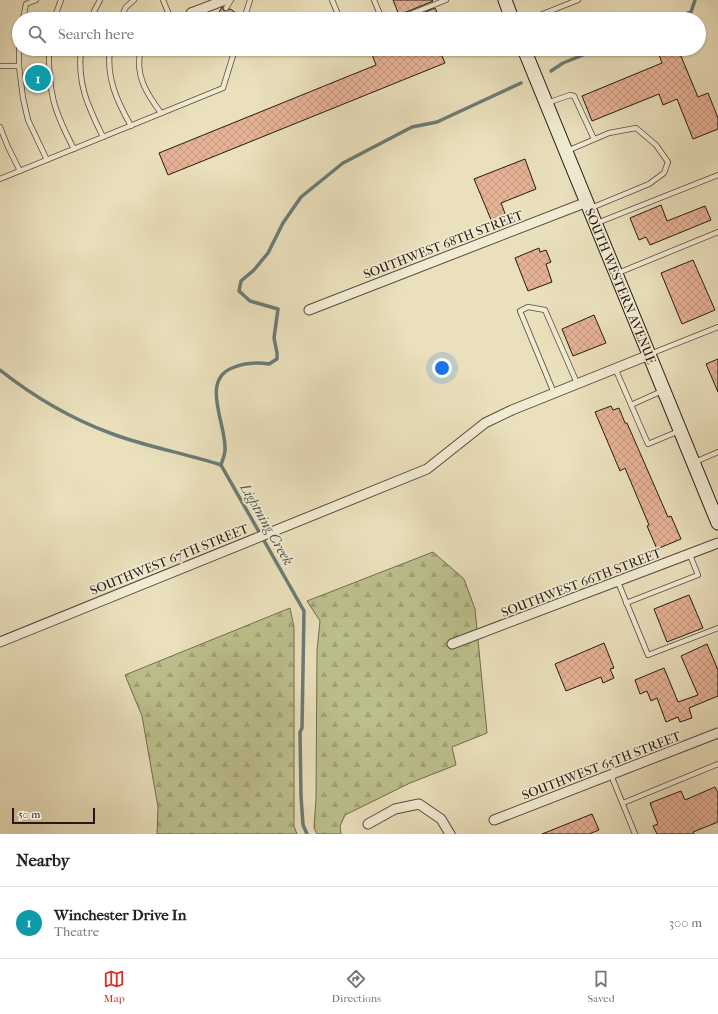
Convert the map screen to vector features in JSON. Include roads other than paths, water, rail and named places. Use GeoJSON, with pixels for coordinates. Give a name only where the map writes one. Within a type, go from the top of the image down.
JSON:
{"type":"FeatureCollection","features":[{"type":"Feature","properties":{"kind":"main road"},"geometry":{"type":"LineString","coordinates":[[504,0],[509,12]]}},
{"type":"Feature","properties":{"kind":"main road","name":"SOUTH WESTERN AVENUE"},"geometry":{"type":"LineString","coordinates":[[527,56],[718,523]]}},
{"type":"Feature","properties":{"kind":"street"},"geometry":{"type":"LineString","coordinates":[[194,12],[225,4]]}},
{"type":"Feature","properties":{"kind":"street","name":"SOUTHWEST 68TH STREET"},"geometry":{"type":"LineString","coordinates":[[309,310],[588,205]]}},
{"type":"Feature","properties":{"kind":"street","name":"SOUTHWEST 67TH STREET"},"geometry":{"type":"LineString","coordinates":[[0,642],[427,469],[485,423],[512,410],[648,355]]}},
{"type":"Feature","properties":{"kind":"street","name":"SOUTHWEST 66TH STREET"},"geometry":{"type":"LineString","coordinates":[[452,644],[690,555],[718,543]]}},
{"type":"Feature","properties":{"kind":"street","name":"SOUTHWEST 65TH STREET"},"geometry":{"type":"LineString","coordinates":[[494,820],[718,733]]}},
{"type":"Feature","properties":{"kind":"street"},"geometry":{"type":"LineString","coordinates":[[368,824],[395,809],[419,804],[441,818],[450,834]]}},
{"type":"Feature","properties":{"kind":"lane"},"geometry":{"type":"LineString","coordinates":[[24,12],[26,4],[36,0]]}},
{"type":"Feature","properties":{"kind":"lane"},"geometry":{"type":"LineString","coordinates":[[57,12],[61,0]]}},
{"type":"Feature","properties":{"kind":"lane"},"geometry":{"type":"LineString","coordinates":[[94,12],[100,0]]}},
{"type":"Feature","properties":{"kind":"lane"},"geometry":{"type":"LineString","coordinates":[[124,12],[126,7],[134,0]]}},
{"type":"Feature","properties":{"kind":"lane"},"geometry":{"type":"LineString","coordinates":[[163,0],[168,12]]}},
{"type":"Feature","properties":{"kind":"lane"},"geometry":{"type":"LineString","coordinates":[[225,4],[231,0]]}},
{"type":"Feature","properties":{"kind":"lane"},"geometry":{"type":"LineString","coordinates":[[246,12],[250,0]]}},
{"type":"Feature","properties":{"kind":"lane"},"geometry":{"type":"LineString","coordinates":[[332,0],[337,12]]}},
{"type":"Feature","properties":{"kind":"lane"},"geometry":{"type":"LineString","coordinates":[[374,0],[379,12]]}},
{"type":"Feature","properties":{"kind":"lane"},"geometry":{"type":"LineString","coordinates":[[416,12],[446,0]]}},
{"type":"Feature","properties":{"kind":"lane"},"geometry":{"type":"LineString","coordinates":[[548,12],[578,0]]}},
{"type":"Feature","properties":{"kind":"lane"},"geometry":{"type":"LineString","coordinates":[[19,56],[23,98],[28,120],[47,160]]}},
{"type":"Feature","properties":{"kind":"lane"},"geometry":{"type":"LineString","coordinates":[[49,56],[51,94],[58,118],[74,149]]}},
{"type":"Feature","properties":{"kind":"lane"},"geometry":{"type":"LineString","coordinates":[[80,56],[79,64],[82,88],[103,137]]}},
{"type":"Feature","properties":{"kind":"lane"},"geometry":{"type":"LineString","coordinates":[[108,56],[110,77],[116,98],[131,126]]}},
{"type":"Feature","properties":{"kind":"lane"},"geometry":{"type":"LineString","coordinates":[[138,56],[139,74],[145,91],[161,114]]}},
{"type":"Feature","properties":{"kind":"lane"},"geometry":{"type":"LineString","coordinates":[[0,179],[223,88],[233,56]]}},
{"type":"Feature","properties":{"kind":"lane"},"geometry":{"type":"LineString","coordinates":[[0,66],[19,66]]}},
{"type":"Feature","properties":{"kind":"lane"},"geometry":{"type":"LineString","coordinates":[[546,103],[570,95],[574,96],[594,139]]}},
{"type":"Feature","properties":{"kind":"lane"},"geometry":{"type":"LineString","coordinates":[[0,127],[20,171]]}},
{"type":"Feature","properties":{"kind":"lane"},"geometry":{"type":"LineString","coordinates":[[566,152],[609,133],[636,128],[656,145],[668,162],[664,173],[649,184],[588,205]]}},
{"type":"Feature","properties":{"kind":"lane"},"geometry":{"type":"LineString","coordinates":[[595,223],[718,176]]}},
{"type":"Feature","properties":{"kind":"lane"},"geometry":{"type":"LineString","coordinates":[[616,274],[718,232]]}},
{"type":"Feature","properties":{"kind":"lane"},"geometry":{"type":"LineString","coordinates":[[554,393],[520,311],[528,307],[545,310],[577,383]]}},
{"type":"Feature","properties":{"kind":"lane"},"geometry":{"type":"LineString","coordinates":[[648,355],[718,327]]}},
{"type":"Feature","properties":{"kind":"lane"},"geometry":{"type":"LineString","coordinates":[[615,368],[648,444],[680,430]]}},
{"type":"Feature","properties":{"kind":"lane"},"geometry":{"type":"LineString","coordinates":[[631,405],[664,391]]}},
{"type":"Feature","properties":{"kind":"lane"},"geometry":{"type":"LineString","coordinates":[[693,462],[718,452]]}},
{"type":"Feature","properties":{"kind":"lane"},"geometry":{"type":"LineString","coordinates":[[626,603],[698,575],[690,555]]}},
{"type":"Feature","properties":{"kind":"lane"},"geometry":{"type":"LineString","coordinates":[[618,582],[648,655],[718,628]]}},
{"type":"Feature","properties":{"kind":"lane"},"geometry":{"type":"LineString","coordinates":[[623,804],[718,764]]}},
{"type":"Feature","properties":{"kind":"lane"},"geometry":{"type":"LineString","coordinates":[[611,775],[635,834]]}},
{"type":"Feature","properties":{"kind":"waterway"},"geometry":{"type":"LineString","coordinates":[[691,12],[695,0]]}},
{"type":"Feature","properties":{"kind":"waterway"},"geometry":{"type":"LineString","coordinates":[[551,71],[563,63],[580,56]]}},
{"type":"Feature","properties":{"kind":"waterway"},"geometry":{"type":"LineString","coordinates":[[221,465],[225,450],[225,440],[217,405],[216,393],[218,383],[223,374],[232,368],[250,363],[269,364],[277,359],[274,338],[278,309],[250,301],[239,291],[241,281],[254,270],[268,253],[283,223],[301,197],[343,163],[412,127],[437,122],[521,83]]}},
{"type":"Feature","properties":{"kind":"waterway","name":"Lightning Creek"},"geometry":{"type":"LineString","coordinates":[[0,370],[25,389],[52,406],[95,427],[137,442],[221,465],[304,611],[302,728],[300,732],[301,796],[303,825],[307,834]]}},
{"type":"Feature","properties":{"kind":"place","name":"Winchester Drive In"},"geometry":{"type":"Point","coordinates":[38,78]}}]}
